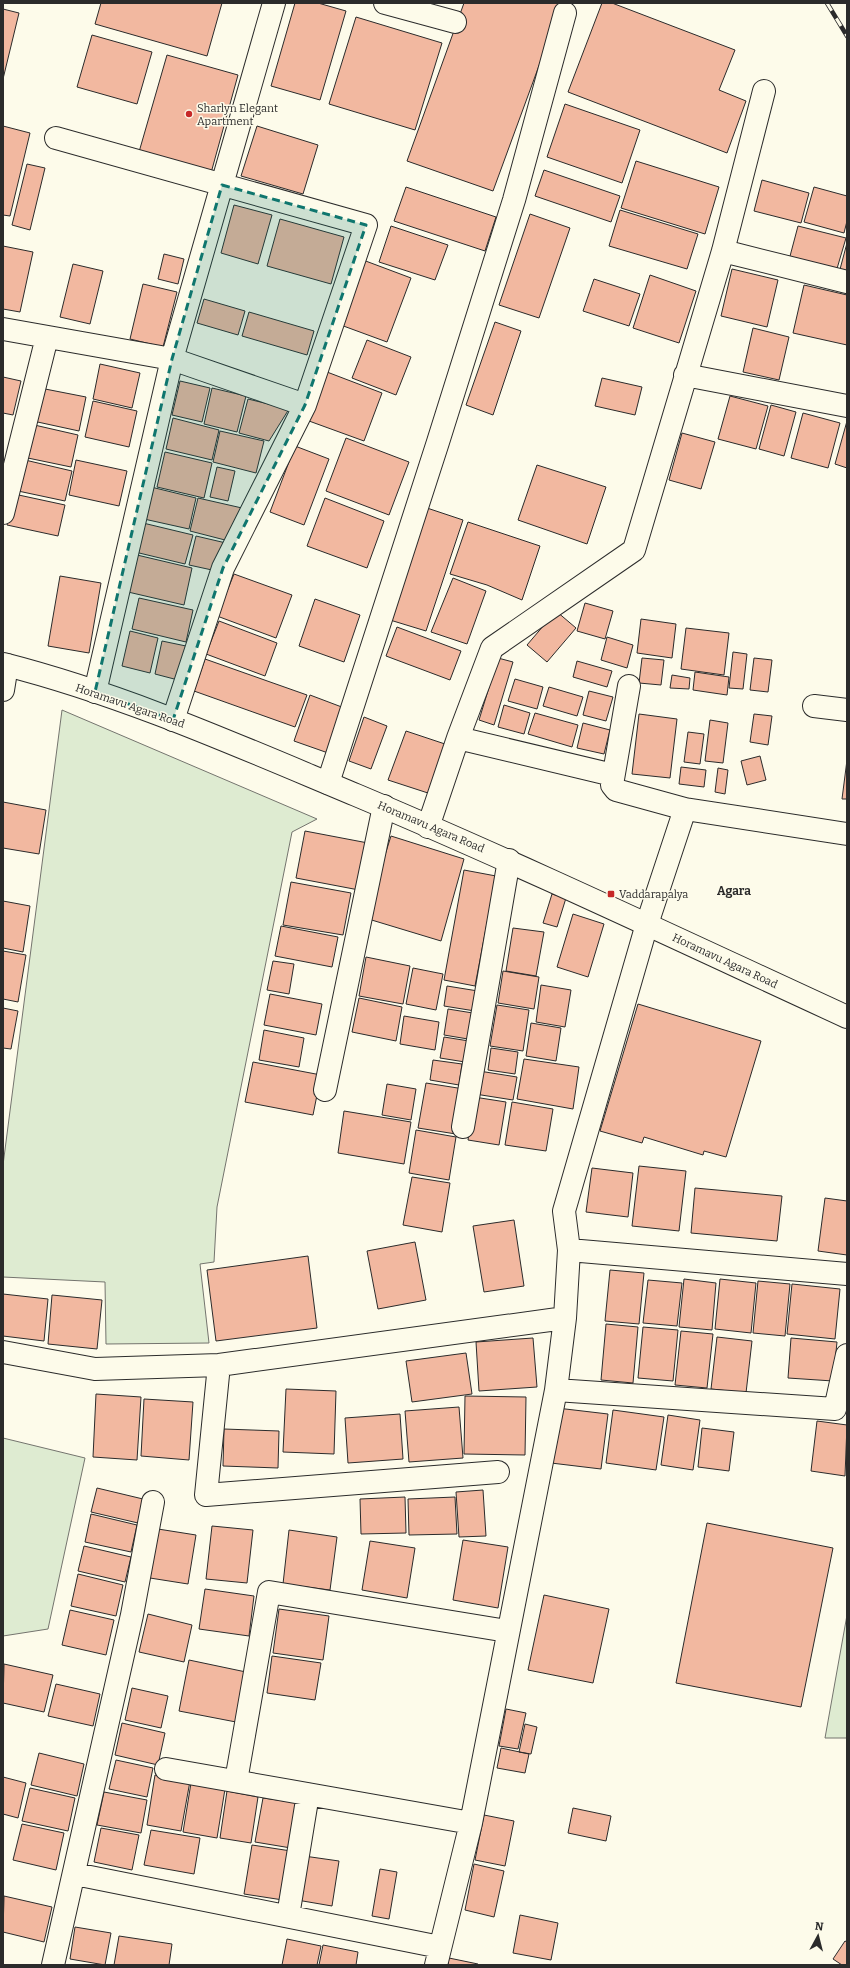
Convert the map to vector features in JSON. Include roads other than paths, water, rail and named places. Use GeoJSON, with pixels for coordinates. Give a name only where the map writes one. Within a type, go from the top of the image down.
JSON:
{"type":"FeatureCollection","features":[{"type":"Feature","properties":{"kind":"street"},"geometry":{"type":"LineString","coordinates":[[95,692],[172,359],[274,3]]}},
{"type":"Feature","properties":{"kind":"street"},"geometry":{"type":"LineString","coordinates":[[385,3],[455,22]]}},
{"type":"Feature","properties":{"kind":"street"},"geometry":{"type":"LineString","coordinates":[[328,782],[436,450],[512,208],[565,13]]}},
{"type":"Feature","properties":{"kind":"street"},"geometry":{"type":"LineString","coordinates":[[428,826],[458,738],[492,648],[634,550],[723,251],[764,91]]}},
{"type":"Feature","properties":{"kind":"street"},"geometry":{"type":"LineString","coordinates":[[56,138],[222,186],[366,225],[305,405],[223,568],[173,720]]}},
{"type":"Feature","properties":{"kind":"street"},"geometry":{"type":"LineString","coordinates":[[723,251],[847,282]]}},
{"type":"Feature","properties":{"kind":"street"},"geometry":{"type":"LineString","coordinates":[[3,329],[172,359],[305,405]]}},
{"type":"Feature","properties":{"kind":"street"},"geometry":{"type":"LineString","coordinates":[[3,513],[47,337]]}},
{"type":"Feature","properties":{"kind":"street"},"geometry":{"type":"LineString","coordinates":[[685,375],[847,406]]}},
{"type":"Feature","properties":{"kind":"street"},"geometry":{"type":"LineString","coordinates":[[3,690],[5,665]]}},
{"type":"Feature","properties":{"kind":"street","name":"Horamavu Agara Road"},"geometry":{"type":"LineString","coordinates":[[5,665],[95,692],[173,720],[328,782],[509,860],[847,1017]]}},
{"type":"Feature","properties":{"kind":"street"},"geometry":{"type":"LineString","coordinates":[[629,686],[612,785],[616,790],[685,809],[847,834]]}},
{"type":"Feature","properties":{"kind":"street"},"geometry":{"type":"LineString","coordinates":[[814,706],[847,710]]}},
{"type":"Feature","properties":{"kind":"street"},"geometry":{"type":"LineString","coordinates":[[458,738],[614,775]]}},
{"type":"Feature","properties":{"kind":"street"},"geometry":{"type":"LineString","coordinates":[[324,1090],[384,806]]}},
{"type":"Feature","properties":{"kind":"street"},"geometry":{"type":"LineString","coordinates":[[75,1874],[288,1916],[438,1956],[471,1823],[499,1687],[508,1631],[556,1390],[565,1318],[569,1250],[564,1211],[647,924],[685,809]]}},
{"type":"Feature","properties":{"kind":"street"},"geometry":{"type":"LineString","coordinates":[[463,1127],[509,860]]}},
{"type":"Feature","properties":{"kind":"street"},"geometry":{"type":"LineString","coordinates":[[569,1250],[847,1274]]}},
{"type":"Feature","properties":{"kind":"street"},"geometry":{"type":"LineString","coordinates":[[3,1352],[95,1369],[219,1365],[565,1318]]}},
{"type":"Feature","properties":{"kind":"street"},"geometry":{"type":"LineString","coordinates":[[556,1390],[835,1409],[847,1355]]}},
{"type":"Feature","properties":{"kind":"street"},"geometry":{"type":"LineString","coordinates":[[219,1365],[206,1495],[498,1472]]}},
{"type":"Feature","properties":{"kind":"street"},"geometry":{"type":"LineString","coordinates":[[53,1965],[75,1874],[132,1615],[152,1502]]}},
{"type":"Feature","properties":{"kind":"street"},"geometry":{"type":"LineString","coordinates":[[236,1781],[269,1592],[508,1631]]}},
{"type":"Feature","properties":{"kind":"street"},"geometry":{"type":"LineString","coordinates":[[166,1769],[471,1823]]}},
{"type":"Feature","properties":{"kind":"street"},"geometry":{"type":"LineString","coordinates":[[288,1916],[308,1794]]}},
{"type":"Feature","properties":{"kind":"railway"},"geometry":{"type":"LineString","coordinates":[[827,3],[847,36]]}},
{"type":"Feature","properties":{"kind":"place","name":"Sharlyn Elegant Apartment"},"geometry":{"type":"Point","coordinates":[189,114]}},
{"type":"Feature","properties":{"kind":"place","name":"Vaddarapalya"},"geometry":{"type":"Point","coordinates":[611,894]}},
{"type":"Feature","properties":{"kind":"district","name":"Agara"},"geometry":{"type":"Point","coordinates":[734,891]}}]}
